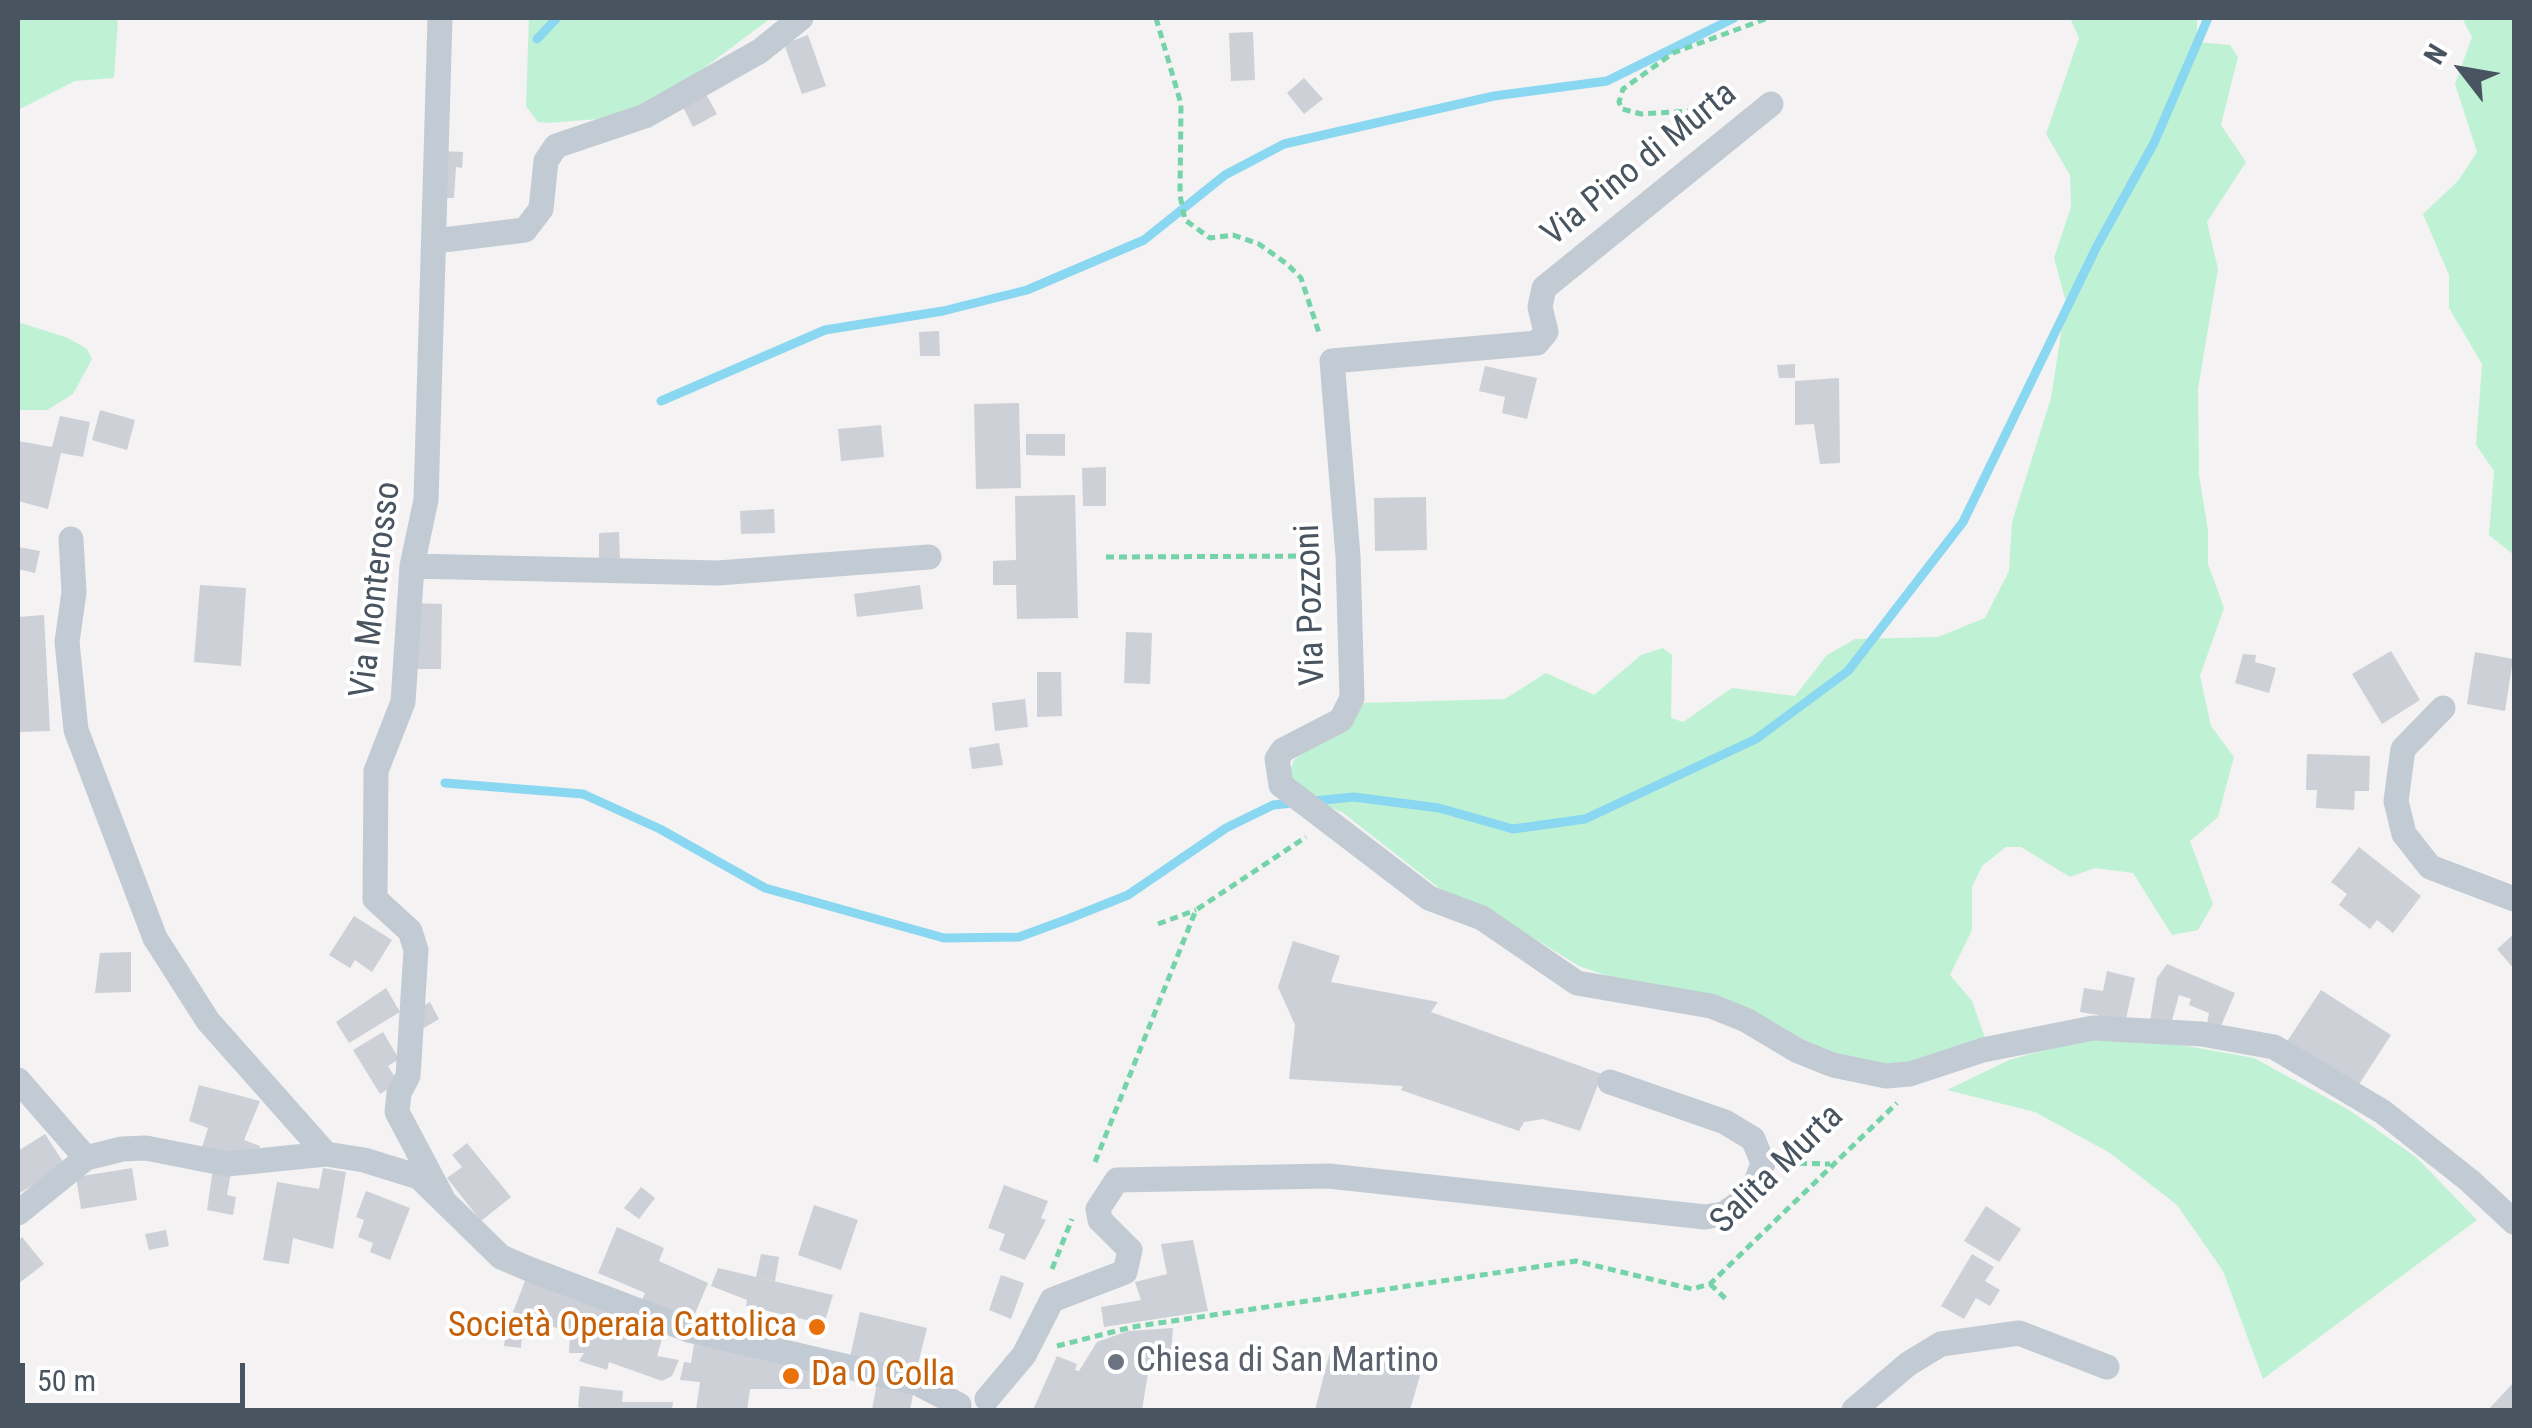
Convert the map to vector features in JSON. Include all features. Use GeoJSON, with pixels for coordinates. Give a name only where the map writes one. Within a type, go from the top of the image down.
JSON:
{"type":"FeatureCollection","features":[{"type":"Feature","properties":{"kind":"street","name":"Via Monterosso"},"geometry":{"type":"LineString","coordinates":[[440,18],[426,500],[412,566],[403,702],[376,771],[375,899],[410,931],[416,950],[408,1076],[399,1092],[396,1112],[442,1197]]}},
{"type":"Feature","properties":{"kind":"street"},"geometry":{"type":"LineString","coordinates":[[435,240],[525,230],[541,210],[546,161],[556,146],[644,116],[760,50],[801,18]]}},
{"type":"Feature","properties":{"kind":"street","name":"Via Pino di Murta"},"geometry":{"type":"LineString","coordinates":[[1332,361],[1526,346],[1543,339],[1540,300],[1550,282],[1771,104]]}},
{"type":"Feature","properties":{"kind":"street","name":"Via Pozzoni"},"geometry":{"type":"LineString","coordinates":[[1324,816],[1281,785],[1277,760],[1289,743],[1336,723],[1350,707],[1348,556],[1332,361]]}},
{"type":"Feature","properties":{"kind":"street"},"geometry":{"type":"LineString","coordinates":[[72,540],[74,592],[67,642],[76,730],[154,938],[208,1021],[326,1154]]}},
{"type":"Feature","properties":{"kind":"street"},"geometry":{"type":"LineString","coordinates":[[412,566],[718,573],[930,557]]}},
{"type":"Feature","properties":{"kind":"street"},"geometry":{"type":"LineString","coordinates":[[2443,708],[2403,749],[2396,801],[2404,834],[2430,867],[2514,899]]}},
{"type":"Feature","properties":{"kind":"street"},"geometry":{"type":"LineString","coordinates":[[1324,816],[1429,898],[1482,918],[1578,983],[1711,1006],[1746,1020],[1798,1052],[1873,1074],[1910,1074],[1983,1050],[2093,1028],[2202,1034],[2274,1048],[2383,1112],[2470,1180],[2514,1222]]}},
{"type":"Feature","properties":{"kind":"street"},"geometry":{"type":"LineString","coordinates":[[18,1080],[86,1158]]}},
{"type":"Feature","properties":{"kind":"street"},"geometry":{"type":"LineString","coordinates":[[18,1213],[86,1158],[146,1148],[227,1164],[326,1154],[419,1177],[501,1257],[571,1286],[689,1330],[918,1383],[958,1408],[969,1396],[991,1405],[1024,1355],[1052,1300],[1116,1278],[1131,1262],[1130,1250],[1100,1220],[1098,1209],[1108,1188],[1117,1180],[1329,1176],[1705,1217],[1740,1206],[1759,1180],[1763,1163],[1754,1139],[1740,1130],[1610,1082]]}},
{"type":"Feature","properties":{"kind":"street"},"geometry":{"type":"LineString","coordinates":[[1854,1410],[1908,1364],[1942,1344],[2019,1334],[2107,1367]]}},
{"type":"Feature","properties":{"kind":"path"},"geometry":{"type":"LineString","coordinates":[[1156,18],[1181,104],[1180,195],[1185,220],[1210,238],[1234,236],[1259,244],[1302,278],[1332,361]]}},
{"type":"Feature","properties":{"kind":"path","name":"Via Pino di Murta"},"geometry":{"type":"LineString","coordinates":[[1768,18],[1673,53],[1623,89],[1619,102],[1622,109],[1641,114],[1715,110],[1761,100],[1771,104]]}},
{"type":"Feature","properties":{"kind":"path"},"geometry":{"type":"LineString","coordinates":[[1106,557],[1348,556]]}},
{"type":"Feature","properties":{"kind":"path"},"geometry":{"type":"LineString","coordinates":[[1158,924],[1196,910],[1301,842],[1324,816]]}},
{"type":"Feature","properties":{"kind":"path"},"geometry":{"type":"LineString","coordinates":[[1092,1169],[1196,910]]}},
{"type":"Feature","properties":{"kind":"path","name":"Salita Murta"},"geometry":{"type":"LineString","coordinates":[[1024,1355],[1132,1326],[1576,1260],[1692,1289],[1710,1284],[1903,1098]]}},
{"type":"Feature","properties":{"kind":"path"},"geometry":{"type":"LineString","coordinates":[[1763,1163],[1832,1164]]}},
{"type":"Feature","properties":{"kind":"path"},"geometry":{"type":"LineString","coordinates":[[1048,1280],[1077,1206]]}},
{"type":"Feature","properties":{"kind":"path"},"geometry":{"type":"LineString","coordinates":[[1710,1284],[1728,1300]]}},
{"type":"Feature","properties":{"kind":"green space"},"geometry":{"type":"Polygon","coordinates":[[[18,18],[118,21],[114,78],[75,81],[18,110],[18,18]]]}},
{"type":"Feature","properties":{"kind":"green space"},"geometry":{"type":"Polygon","coordinates":[[[529,18],[771,18],[656,104],[611,118],[548,123],[538,122],[526,106],[529,18]]]}},
{"type":"Feature","properties":{"kind":"green space"},"geometry":{"type":"Polygon","coordinates":[[[2070,18],[2197,18],[2197,42],[2230,45],[2238,57],[2221,125],[2246,162],[2207,222],[2218,269],[2198,389],[2199,475],[2208,531],[2208,564],[2224,608],[2200,676],[2211,726],[2234,757],[2218,817],[2190,841],[2213,904],[2198,930],[2172,935],[2133,873],[2095,868],[2070,877],[2021,847],[2006,847],[1982,866],[1972,887],[1972,930],[1950,975],[1972,1001],[1985,1038],[1919,1067],[1874,1064],[1825,1053],[1579,966],[1488,910],[1439,888],[1342,812],[1312,801],[1295,785],[1289,773],[1294,760],[1361,703],[1505,699],[1546,673],[1594,695],[1641,655],[1663,648],[1672,655],[1671,718],[1683,722],[1732,688],[1795,696],[1827,655],[1855,639],[1938,637],[1985,618],[2009,571],[2012,522],[2051,398],[2066,302],[2054,258],[2071,207],[2070,175],[2046,134],[2079,38],[2070,18]]]}},
{"type":"Feature","properties":{"kind":"green space"},"geometry":{"type":"Polygon","coordinates":[[[2462,18],[2514,18],[2514,555],[2489,535],[2494,471],[2476,445],[2482,364],[2449,308],[2449,275],[2423,214],[2458,181],[2477,152],[2455,84],[2472,37],[2462,18]]]}},
{"type":"Feature","properties":{"kind":"green space"},"geometry":{"type":"Polygon","coordinates":[[[18,322],[68,338],[87,349],[92,359],[73,394],[47,410],[18,410],[18,322]]]}},
{"type":"Feature","properties":{"kind":"green space"},"geometry":{"type":"Polygon","coordinates":[[[2147,1039],[2254,1058],[2349,1110],[2417,1158],[2477,1220],[2263,1379],[2223,1271],[2177,1205],[2110,1153],[2035,1112],[1947,1090],[2009,1060],[2078,1041],[2147,1039]]]}},
{"type":"Feature","properties":{"kind":"building"},"geometry":{"type":"Polygon","coordinates":[[[1253,32],[1255,80],[1231,81],[1229,33],[1253,32]]]}},
{"type":"Feature","properties":{"kind":"building"},"geometry":{"type":"Polygon","coordinates":[[[808,35],[826,86],[802,94],[784,44],[808,35]]]}},
{"type":"Feature","properties":{"kind":"building"},"geometry":{"type":"Polygon","coordinates":[[[1304,78],[1323,99],[1304,114],[1287,93],[1304,78]]]}},
{"type":"Feature","properties":{"kind":"building"},"geometry":{"type":"Polygon","coordinates":[[[706,94],[717,114],[693,127],[683,107],[706,94]]]}},
{"type":"Feature","properties":{"kind":"building"},"geometry":{"type":"Polygon","coordinates":[[[443,151],[463,152],[462,168],[456,167],[454,198],[441,198],[443,151]]]}},
{"type":"Feature","properties":{"kind":"building"},"geometry":{"type":"Polygon","coordinates":[[[939,331],[940,356],[920,356],[919,332],[939,331]]]}},
{"type":"Feature","properties":{"kind":"building"},"geometry":{"type":"Polygon","coordinates":[[[1795,364],[1795,378],[1779,378],[1777,365],[1795,364]]]}},
{"type":"Feature","properties":{"kind":"building"},"geometry":{"type":"Polygon","coordinates":[[[1485,366],[1537,378],[1527,419],[1502,413],[1505,397],[1479,391],[1485,366]]]}},
{"type":"Feature","properties":{"kind":"building"},"geometry":{"type":"Polygon","coordinates":[[[1839,378],[1840,463],[1820,464],[1814,424],[1795,425],[1795,381],[1839,378]]]}},
{"type":"Feature","properties":{"kind":"building"},"geometry":{"type":"Polygon","coordinates":[[[1019,403],[1021,488],[976,489],[974,404],[1019,403]]]}},
{"type":"Feature","properties":{"kind":"building"},"geometry":{"type":"Polygon","coordinates":[[[100,410],[135,420],[127,450],[92,440],[100,410]]]}},
{"type":"Feature","properties":{"kind":"building"},"geometry":{"type":"Polygon","coordinates":[[[60,416],[90,422],[83,457],[61,453],[48,509],[18,501],[18,441],[52,447],[60,416]]]}},
{"type":"Feature","properties":{"kind":"building"},"geometry":{"type":"Polygon","coordinates":[[[881,425],[884,457],[841,461],[838,429],[881,425]]]}},
{"type":"Feature","properties":{"kind":"building"},"geometry":{"type":"Polygon","coordinates":[[[1026,434],[1065,434],[1065,456],[1026,455],[1026,434]]]}},
{"type":"Feature","properties":{"kind":"building"},"geometry":{"type":"Polygon","coordinates":[[[1106,467],[1106,506],[1083,506],[1082,468],[1106,467]]]}},
{"type":"Feature","properties":{"kind":"building"},"geometry":{"type":"Polygon","coordinates":[[[1075,495],[1078,618],[1017,619],[1016,585],[993,585],[993,561],[1016,560],[1015,496],[1075,495]]]}},
{"type":"Feature","properties":{"kind":"building"},"geometry":{"type":"Polygon","coordinates":[[[1426,497],[1427,550],[1375,551],[1374,498],[1426,497]]]}},
{"type":"Feature","properties":{"kind":"building"},"geometry":{"type":"Polygon","coordinates":[[[774,509],[775,533],[741,534],[740,511],[774,509]]]}},
{"type":"Feature","properties":{"kind":"building"},"geometry":{"type":"Polygon","coordinates":[[[619,532],[620,563],[599,563],[599,533],[619,532]]]}},
{"type":"Feature","properties":{"kind":"building"},"geometry":{"type":"Polygon","coordinates":[[[18,547],[40,551],[35,573],[18,569],[18,547]]]}},
{"type":"Feature","properties":{"kind":"building"},"geometry":{"type":"Polygon","coordinates":[[[200,585],[246,588],[241,666],[194,662],[200,585]]]}},
{"type":"Feature","properties":{"kind":"building"},"geometry":{"type":"Polygon","coordinates":[[[920,585],[923,609],[857,617],[854,594],[920,585]]]}},
{"type":"Feature","properties":{"kind":"building"},"geometry":{"type":"Polygon","coordinates":[[[413,603],[442,604],[441,669],[412,669],[413,603]]]}},
{"type":"Feature","properties":{"kind":"building"},"geometry":{"type":"Polygon","coordinates":[[[44,615],[50,731],[18,732],[18,617],[44,615]]]}},
{"type":"Feature","properties":{"kind":"building"},"geometry":{"type":"Polygon","coordinates":[[[1126,632],[1152,633],[1150,684],[1124,683],[1126,632]]]}},
{"type":"Feature","properties":{"kind":"building"},"geometry":{"type":"Polygon","coordinates":[[[2391,651],[2420,700],[2382,724],[2352,674],[2391,651]]]}},
{"type":"Feature","properties":{"kind":"building"},"geometry":{"type":"Polygon","coordinates":[[[2475,652],[2513,659],[2505,711],[2467,704],[2475,652]]]}},
{"type":"Feature","properties":{"kind":"building"},"geometry":{"type":"Polygon","coordinates":[[[2243,654],[2256,655],[2255,662],[2276,668],[2269,693],[2235,683],[2243,654]]]}},
{"type":"Feature","properties":{"kind":"building"},"geometry":{"type":"Polygon","coordinates":[[[1037,672],[1061,672],[1062,716],[1037,717],[1037,672]]]}},
{"type":"Feature","properties":{"kind":"building"},"geometry":{"type":"Polygon","coordinates":[[[1025,699],[1028,727],[995,731],[992,703],[1025,699]]]}},
{"type":"Feature","properties":{"kind":"building"},"geometry":{"type":"Polygon","coordinates":[[[999,743],[1003,765],[972,769],[969,748],[999,743]]]}},
{"type":"Feature","properties":{"kind":"building"},"geometry":{"type":"Polygon","coordinates":[[[2307,754],[2370,756],[2369,791],[2355,791],[2354,810],[2316,808],[2317,790],[2306,790],[2307,754]]]}},
{"type":"Feature","properties":{"kind":"building"},"geometry":{"type":"Polygon","coordinates":[[[2359,847],[2421,896],[2393,933],[2377,920],[2370,929],[2339,905],[2347,894],[2331,882],[2359,847]]]}},
{"type":"Feature","properties":{"kind":"building"},"geometry":{"type":"Polygon","coordinates":[[[354,916],[392,940],[372,972],[355,960],[350,968],[329,955],[354,916]]]}},
{"type":"Feature","properties":{"kind":"building"},"geometry":{"type":"Polygon","coordinates":[[[2514,934],[2514,969],[2497,949],[2514,934]]]}},
{"type":"Feature","properties":{"kind":"building"},"geometry":{"type":"Polygon","coordinates":[[[1293,941],[1340,956],[1331,982],[1438,1002],[1431,1012],[1602,1074],[1580,1131],[1543,1119],[1524,1122],[1519,1131],[1401,1090],[1403,1086],[1289,1079],[1295,1025],[1278,987],[1293,941]]]}},
{"type":"Feature","properties":{"kind":"building"},"geometry":{"type":"Polygon","coordinates":[[[131,952],[131,992],[95,993],[100,953],[131,952]]]}},
{"type":"Feature","properties":{"kind":"building"},"geometry":{"type":"Polygon","coordinates":[[[2167,964],[2235,993],[2221,1026],[2207,1024],[2209,1013],[2189,1005],[2191,999],[2179,995],[2169,1031],[2149,1027],[2157,978],[2167,964]]]}},
{"type":"Feature","properties":{"kind":"building"},"geometry":{"type":"Polygon","coordinates":[[[2107,971],[2135,978],[2124,1028],[2096,1023],[2098,1015],[2080,1012],[2084,988],[2103,991],[2107,971]]]}},
{"type":"Feature","properties":{"kind":"building"},"geometry":{"type":"Polygon","coordinates":[[[386,988],[400,1012],[349,1043],[336,1022],[386,988]]]}},
{"type":"Feature","properties":{"kind":"building"},"geometry":{"type":"Polygon","coordinates":[[[2321,990],[2391,1035],[2356,1089],[2286,1043],[2321,990]]]}},
{"type":"Feature","properties":{"kind":"building"},"geometry":{"type":"Polygon","coordinates":[[[430,1002],[439,1019],[424,1028],[415,1011],[430,1002]]]}},
{"type":"Feature","properties":{"kind":"building"},"geometry":{"type":"Polygon","coordinates":[[[383,1032],[399,1059],[388,1066],[398,1082],[380,1094],[353,1050],[383,1032]]]}},
{"type":"Feature","properties":{"kind":"building"},"geometry":{"type":"Polygon","coordinates":[[[199,1085],[260,1101],[244,1140],[260,1146],[256,1157],[201,1151],[208,1128],[189,1121],[199,1085]]]}},
{"type":"Feature","properties":{"kind":"building"},"geometry":{"type":"Polygon","coordinates":[[[45,1134],[65,1165],[20,1193],[18,1151],[45,1134]]]}},
{"type":"Feature","properties":{"kind":"building"},"geometry":{"type":"Polygon","coordinates":[[[467,1143],[511,1197],[481,1221],[447,1178],[462,1167],[452,1155],[467,1143]]]}},
{"type":"Feature","properties":{"kind":"building"},"geometry":{"type":"Polygon","coordinates":[[[132,1168],[137,1200],[81,1209],[76,1177],[132,1168]]]}},
{"type":"Feature","properties":{"kind":"building"},"geometry":{"type":"Polygon","coordinates":[[[323,1168],[346,1172],[333,1249],[293,1238],[289,1264],[263,1260],[277,1182],[319,1189],[323,1168]]]}},
{"type":"Feature","properties":{"kind":"building"},"geometry":{"type":"Polygon","coordinates":[[[213,1169],[231,1172],[227,1195],[236,1197],[233,1215],[207,1210],[213,1169]]]}},
{"type":"Feature","properties":{"kind":"building"},"geometry":{"type":"Polygon","coordinates":[[[1004,1185],[1048,1201],[1041,1218],[1046,1220],[1025,1260],[999,1250],[1005,1234],[988,1228],[1004,1185]]]}},
{"type":"Feature","properties":{"kind":"building"},"geometry":{"type":"Polygon","coordinates":[[[641,1187],[655,1198],[639,1219],[624,1208],[641,1187]]]}},
{"type":"Feature","properties":{"kind":"building"},"geometry":{"type":"Polygon","coordinates":[[[366,1191],[410,1208],[390,1260],[370,1252],[373,1243],[358,1237],[364,1220],[356,1217],[366,1191]]]}},
{"type":"Feature","properties":{"kind":"building"},"geometry":{"type":"Polygon","coordinates":[[[814,1205],[858,1220],[841,1270],[798,1255],[814,1205]]]}},
{"type":"Feature","properties":{"kind":"building"},"geometry":{"type":"Polygon","coordinates":[[[1986,1206],[2021,1229],[1999,1262],[1964,1241],[1986,1206]]]}},
{"type":"Feature","properties":{"kind":"building"},"geometry":{"type":"Polygon","coordinates":[[[617,1227],[664,1248],[659,1261],[708,1283],[691,1323],[642,1300],[645,1293],[598,1273],[617,1227]]]}},
{"type":"Feature","properties":{"kind":"building"},"geometry":{"type":"Polygon","coordinates":[[[166,1230],[169,1246],[149,1250],[145,1234],[166,1230]]]}},
{"type":"Feature","properties":{"kind":"building"},"geometry":{"type":"Polygon","coordinates":[[[22,1237],[44,1264],[18,1284],[18,1241],[22,1237]]]}},
{"type":"Feature","properties":{"kind":"building"},"geometry":{"type":"Polygon","coordinates":[[[1193,1240],[1208,1311],[1104,1327],[1101,1307],[1141,1300],[1135,1282],[1167,1274],[1161,1244],[1193,1240]]]}},
{"type":"Feature","properties":{"kind":"building"},"geometry":{"type":"Polygon","coordinates":[[[761,1254],[779,1257],[775,1281],[756,1277],[761,1254]]]}},
{"type":"Feature","properties":{"kind":"building"},"geometry":{"type":"Polygon","coordinates":[[[1972,1254],[1994,1267],[1985,1281],[2000,1290],[1990,1306],[1976,1298],[1964,1319],[1941,1306],[1972,1254]]]}},
{"type":"Feature","properties":{"kind":"building"},"geometry":{"type":"Polygon","coordinates":[[[718,1268],[833,1295],[824,1324],[746,1306],[747,1300],[711,1286],[718,1268]]]}},
{"type":"Feature","properties":{"kind":"building"},"geometry":{"type":"Polygon","coordinates":[[[528,1273],[612,1306],[608,1324],[591,1320],[591,1325],[613,1329],[617,1313],[665,1329],[657,1356],[679,1360],[672,1376],[662,1381],[609,1362],[607,1370],[579,1361],[584,1353],[569,1353],[570,1333],[513,1312],[528,1273]]]}},
{"type":"Feature","properties":{"kind":"building"},"geometry":{"type":"Polygon","coordinates":[[[1001,1275],[1024,1283],[1011,1319],[989,1310],[1001,1275]]]}},
{"type":"Feature","properties":{"kind":"building"},"geometry":{"type":"Polygon","coordinates":[[[860,1312],[927,1328],[916,1372],[850,1357],[860,1312]]]}},
{"type":"Feature","properties":{"kind":"building","name":"Chiesa di San Martino"},"geometry":{"type":"Polygon","coordinates":[[[1173,1328],[1171,1355],[1151,1355],[1142,1410],[1033,1410],[1057,1356],[1077,1364],[1075,1370],[1079,1371],[1097,1342],[1128,1331],[1173,1328]]]}},
{"type":"Feature","properties":{"kind":"building"},"geometry":{"type":"Polygon","coordinates":[[[506,1333],[522,1335],[521,1348],[504,1346],[506,1333]]]}},
{"type":"Feature","properties":{"kind":"building"},"geometry":{"type":"Polygon","coordinates":[[[694,1344],[815,1365],[820,1389],[750,1389],[747,1410],[696,1410],[700,1382],[680,1380],[684,1362],[691,1363],[694,1344]]]}},
{"type":"Feature","properties":{"kind":"building"},"geometry":{"type":"Polygon","coordinates":[[[1331,1348],[1421,1372],[1410,1410],[1315,1410],[1331,1348]]]}},
{"type":"Feature","properties":{"kind":"building"},"geometry":{"type":"Polygon","coordinates":[[[2514,1382],[2514,1410],[2488,1410],[2514,1382]]]}},
{"type":"Feature","properties":{"kind":"building"},"geometry":{"type":"Polygon","coordinates":[[[877,1383],[914,1389],[910,1410],[872,1410],[877,1383]]]}},
{"type":"Feature","properties":{"kind":"building"},"geometry":{"type":"Polygon","coordinates":[[[580,1386],[623,1391],[622,1402],[673,1402],[672,1410],[588,1410],[578,1407],[580,1386]]]}},
{"type":"Feature","properties":{"kind":"waterway"},"geometry":{"type":"LineString","coordinates":[[537,39],[557,18]]}},
{"type":"Feature","properties":{"kind":"waterway"},"geometry":{"type":"LineString","coordinates":[[661,401],[825,330],[943,311],[1027,290],[1144,240],[1225,175],[1284,144],[1494,96],[1607,81],[1734,18]]}},
{"type":"Feature","properties":{"kind":"waterway"},"geometry":{"type":"LineString","coordinates":[[1313,801],[1354,797],[1439,808],[1513,829],[1585,819],[1756,739],[1848,671],[1963,522],[2097,246],[2154,143],[2208,18]]}},
{"type":"Feature","properties":{"kind":"waterway"},"geometry":{"type":"LineString","coordinates":[[445,783],[583,794],[660,829],[765,888],[944,938],[1019,937],[1068,919],[1128,895],[1226,828],[1273,805],[1293,803]]}},
{"type":"Feature","properties":{"kind":"place","name":"Società Operaia Cattolica"},"geometry":{"type":"Point","coordinates":[817,1327]}},
{"type":"Feature","properties":{"kind":"place","name":"Chiesa di San Martino"},"geometry":{"type":"Point","coordinates":[1116,1362]}},
{"type":"Feature","properties":{"kind":"place","name":"Da O Colla"},"geometry":{"type":"Point","coordinates":[791,1376]}}]}
